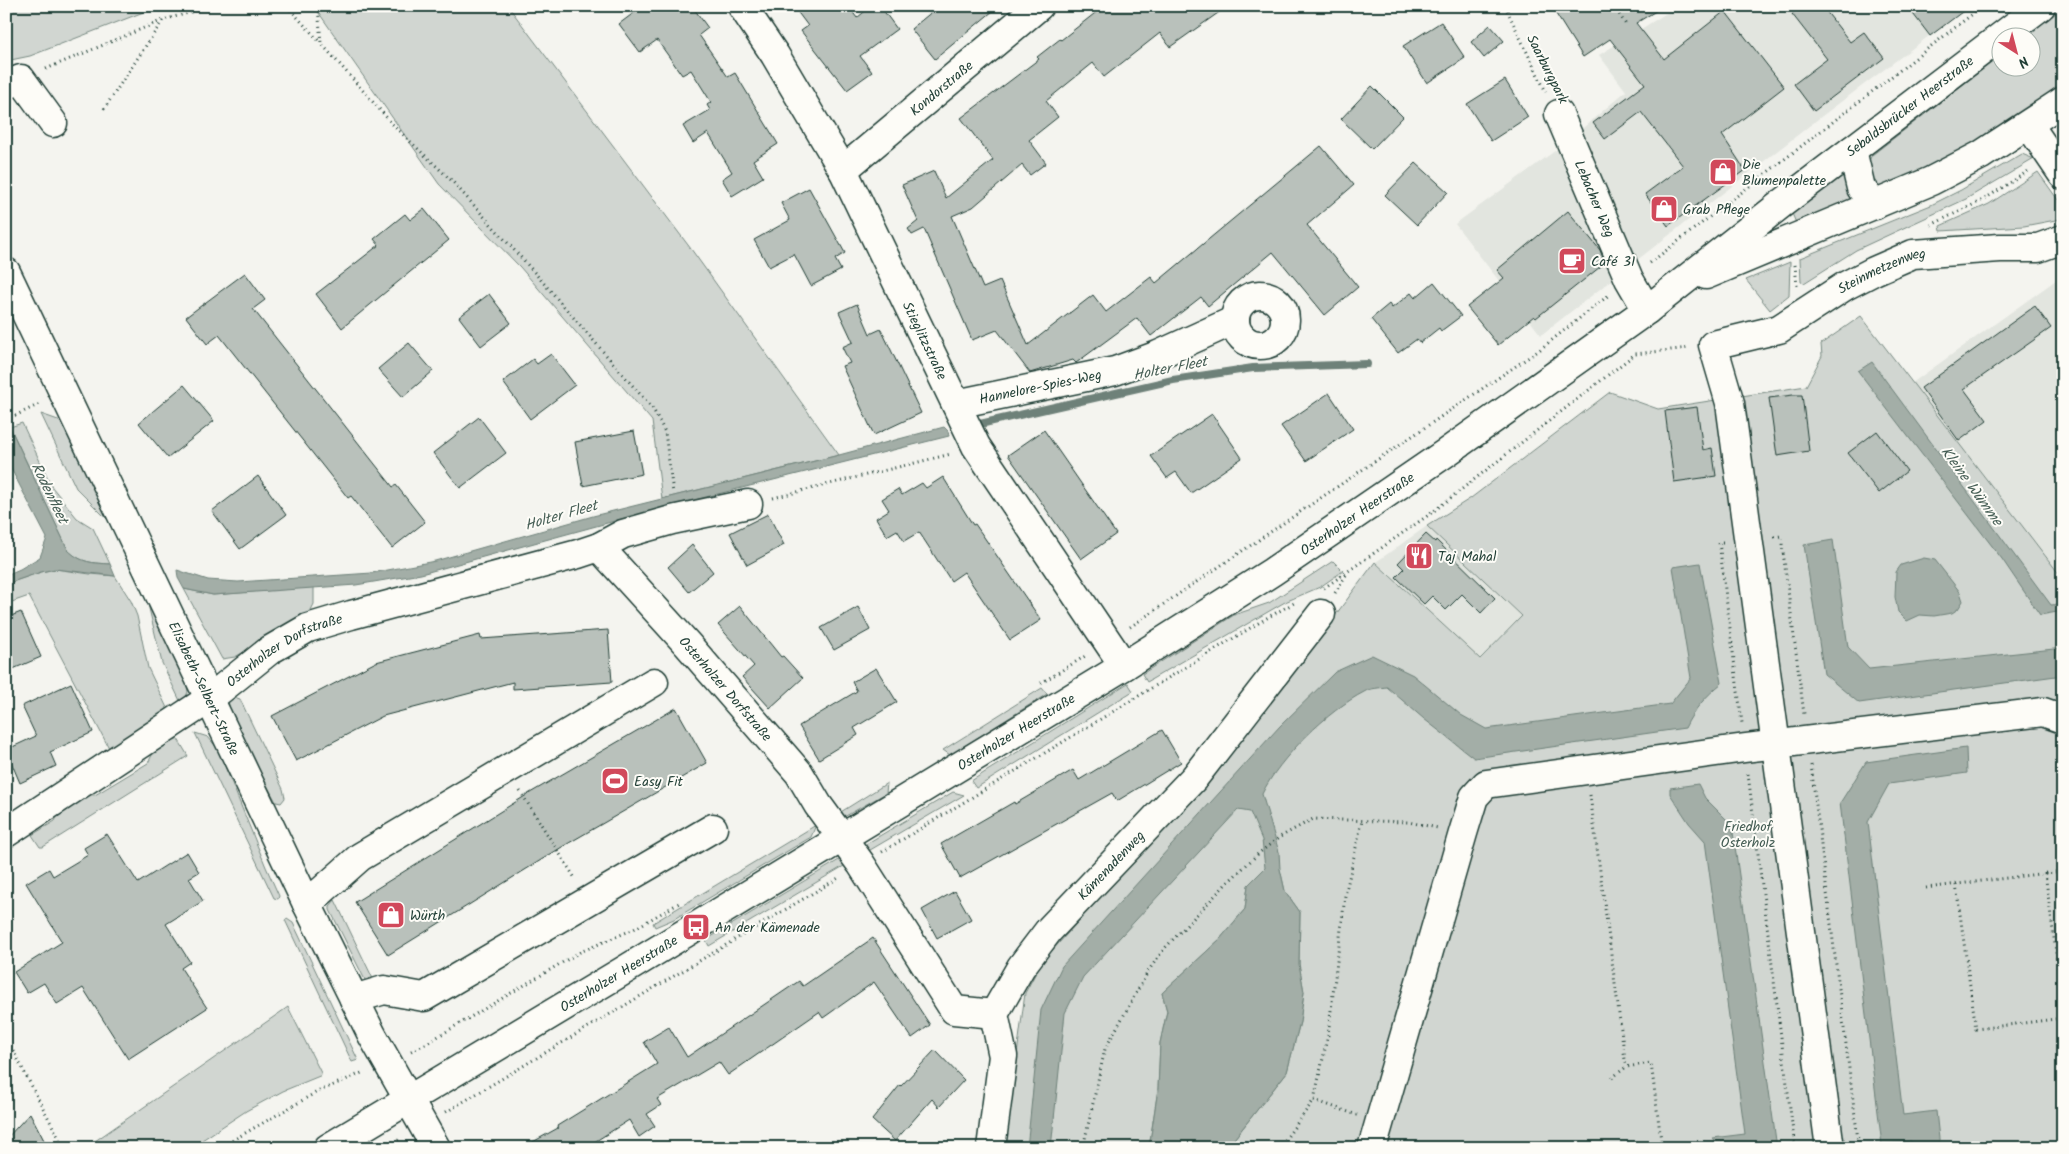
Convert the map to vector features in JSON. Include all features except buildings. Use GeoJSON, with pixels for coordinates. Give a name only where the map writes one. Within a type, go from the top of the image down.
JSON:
{"type":"FeatureCollection","features":[{"type":"Feature","properties":{"kind":"street","name":"Stieglitzstraße"},"geometry":{"type":"LineString","coordinates":[[742,6],[774,55],[843,170],[976,446],[1124,666]]}},
{"type":"Feature","properties":{"kind":"street","name":"Kondorstraße"},"geometry":{"type":"LineString","coordinates":[[843,170],[1039,6]]}},
{"type":"Feature","properties":{"kind":"street","name":"Sebaldsbrücker Heerstraße"},"geometry":{"type":"LineString","coordinates":[[1780,205],[2041,6]]}},
{"type":"Feature","properties":{"kind":"street"},"geometry":{"type":"LineString","coordinates":[[14,82],[53,124]]}},
{"type":"Feature","properties":{"kind":"street"},"geometry":{"type":"LineString","coordinates":[[1852,150],[1861,188],[1875,205],[1939,177],[1981,155],[2063,101]]}},
{"type":"Feature","properties":{"kind":"street","name":"Lebacher Weg"},"geometry":{"type":"LineString","coordinates":[[1559,114],[1629,279],[1647,310]]}},
{"type":"Feature","properties":{"kind":"street"},"geometry":{"type":"LineString","coordinates":[[2029,125],[2063,175]]}},
{"type":"Feature","properties":{"kind":"street","name":"Osterholzer Heerstraße"},"geometry":{"type":"LineString","coordinates":[[328,1148],[843,838],[1124,666],[1280,566],[1439,457],[1682,285],[1780,205]]}},
{"type":"Feature","properties":{"kind":"street","name":"Osterholzer Heerstraße"},"geometry":{"type":"LineString","coordinates":[[1682,285],[1875,205]]}},
{"type":"Feature","properties":{"kind":"street","name":"Steinmetzenweg"},"geometry":{"type":"LineString","coordinates":[[1712,345],[1779,329],[1845,286],[1913,254],[2000,248],[2038,248],[2063,239]]}},
{"type":"Feature","properties":{"kind":"street","name":"Elisabeth-Selbert-Straße"},"geometry":{"type":"LineString","coordinates":[[6,272],[307,904],[354,999],[409,1100]]}},
{"type":"Feature","properties":{"kind":"street","name":"Hannelore-Spies-Weg"},"geometry":{"type":"LineString","coordinates":[[956,404],[1115,371],[1158,355],[1235,320]]}},
{"type":"Feature","properties":{"kind":"street"},"geometry":{"type":"LineString","coordinates":[[1712,345],[1730,403],[1830,1148]]}},
{"type":"Feature","properties":{"kind":"street","name":"Osterholzer Dorfstraße"},"geometry":{"type":"LineString","coordinates":[[6,833],[210,699],[270,650],[308,628],[599,547],[623,534],[672,520],[748,504]]}},
{"type":"Feature","properties":{"kind":"street","name":"Osterholzer Dorfstraße"},"geometry":{"type":"LineString","coordinates":[[599,547],[799,773],[818,805],[861,864],[954,1010],[994,1014]]}},
{"type":"Feature","properties":{"kind":"street","name":"Kämenadenweg"},"geometry":{"type":"LineString","coordinates":[[994,1014],[1021,967],[1049,930],[1194,778],[1316,600]]}},
{"type":"Feature","properties":{"kind":"street"},"geometry":{"type":"LineString","coordinates":[[307,904],[360,857],[654,682]]}},
{"type":"Feature","properties":{"kind":"street"},"geometry":{"type":"LineString","coordinates":[[1376,1135],[1463,833],[1474,798],[1486,784],[1777,744],[2042,712],[2063,719]]}},
{"type":"Feature","properties":{"kind":"street"},"geometry":{"type":"LineString","coordinates":[[354,999],[384,990],[424,997],[713,828]]}},
{"type":"Feature","properties":{"kind":"street"},"geometry":{"type":"LineString","coordinates":[[991,1148],[1003,1056],[994,1014]]}},
{"type":"Feature","properties":{"kind":"street"},"geometry":{"type":"LineString","coordinates":[[409,1100],[430,1136]]}},
{"type":"Feature","properties":{"kind":"path"},"geometry":{"type":"LineString","coordinates":[[14,82],[163,20],[214,6]]}},
{"type":"Feature","properties":{"kind":"path"},"geometry":{"type":"LineString","coordinates":[[287,6],[396,128],[451,180],[502,236],[653,409],[666,432],[673,488]]}},
{"type":"Feature","properties":{"kind":"path"},"geometry":{"type":"LineString","coordinates":[[318,6],[320,43]]}},
{"type":"Feature","properties":{"kind":"path","name":"Saarburgpark"},"geometry":{"type":"LineString","coordinates":[[1505,6],[1544,90],[1559,114]]}},
{"type":"Feature","properties":{"kind":"path"},"geometry":{"type":"LineString","coordinates":[[1614,6],[1626,25]]}},
{"type":"Feature","properties":{"kind":"path"},"geometry":{"type":"LineString","coordinates":[[1040,684],[1108,642],[1538,351],[1983,6]]}},
{"type":"Feature","properties":{"kind":"path"},"geometry":{"type":"LineString","coordinates":[[104,109],[163,20]]}},
{"type":"Feature","properties":{"kind":"path"},"geometry":{"type":"LineString","coordinates":[[430,1136],[861,864],[1270,616],[1316,600],[1636,354],[1712,345]]}},
{"type":"Feature","properties":{"kind":"path"},"geometry":{"type":"LineString","coordinates":[[7,420],[64,393]]}},
{"type":"Feature","properties":{"kind":"path"},"geometry":{"type":"LineString","coordinates":[[748,504],[955,453],[976,446]]}},
{"type":"Feature","properties":{"kind":"path"},"geometry":{"type":"LineString","coordinates":[[1587,769],[1626,1067]]}},
{"type":"Feature","properties":{"kind":"path"},"geometry":{"type":"LineString","coordinates":[[507,770],[589,900]]}},
{"type":"Feature","properties":{"kind":"path"},"geometry":{"type":"LineString","coordinates":[[1083,1148],[1105,1049],[1150,970],[1164,949],[1259,852],[1280,837],[1314,819],[1408,822],[1463,833]]}},
{"type":"Feature","properties":{"kind":"path"},"geometry":{"type":"LineString","coordinates":[[1279,1148],[1314,1100],[1328,1035],[1346,896],[1362,821]]}},
{"type":"Feature","properties":{"kind":"path"},"geometry":{"type":"LineString","coordinates":[[1926,888],[2063,871]]}},
{"type":"Feature","properties":{"kind":"path"},"geometry":{"type":"LineString","coordinates":[[2045,873],[2063,1003]]}},
{"type":"Feature","properties":{"kind":"path"},"geometry":{"type":"LineString","coordinates":[[1956,885],[1976,1029],[2063,1018]]}},
{"type":"Feature","properties":{"kind":"path"},"geometry":{"type":"LineString","coordinates":[[219,1148],[317,1092],[427,1043],[580,952],[632,930],[684,901]]}},
{"type":"Feature","properties":{"kind":"path"},"geometry":{"type":"LineString","coordinates":[[6,1037],[64,1148]]}},
{"type":"Feature","properties":{"kind":"path"},"geometry":{"type":"LineString","coordinates":[[1612,1078],[1626,1067],[1651,1062],[1662,1148]]}},
{"type":"Feature","properties":{"kind":"path"},"geometry":{"type":"LineString","coordinates":[[1314,1100],[1376,1135]]}},
{"type":"Feature","properties":{"kind":"shaded area"},"geometry":{"type":"Polygon","coordinates":[[[1678,6],[1969,6],[1822,116],[1541,335],[1455,224],[1563,145],[1626,91],[1599,55],[1678,6]]]}},
{"type":"Feature","properties":{"kind":"shaded area"},"geometry":{"type":"Polygon","coordinates":[[[2063,275],[2063,579],[1912,383],[2063,275]]]}},
{"type":"Feature","properties":{"kind":"shaded area"},"geometry":{"type":"Polygon","coordinates":[[[1872,362],[2051,605],[2063,604],[2063,611],[2040,615],[2002,559],[1858,371],[1872,362]]]}},
{"type":"Feature","properties":{"kind":"shaded area"},"geometry":{"type":"Polygon","coordinates":[[[6,419],[68,550],[83,560],[93,563],[110,564],[115,576],[55,569],[6,584],[6,575],[40,557],[47,538],[6,459],[6,419]]]}},
{"type":"Feature","properties":{"kind":"shaded area"},"geometry":{"type":"Polygon","coordinates":[[[944,427],[948,431],[949,436],[662,508],[421,574],[356,585],[213,595],[184,589],[178,578],[177,570],[208,580],[238,582],[372,573],[435,561],[593,516],[944,427]]]}},
{"type":"Feature","properties":{"kind":"shaded area"},"geometry":{"type":"Polygon","coordinates":[[[1427,526],[1522,616],[1479,659],[1376,562],[1427,526]]]}},
{"type":"Feature","properties":{"kind":"shaded area"},"geometry":{"type":"Polygon","coordinates":[[[1833,540],[1848,647],[1869,669],[2063,648],[2063,675],[1859,703],[1824,674],[1804,545],[1833,540]]]}},
{"type":"Feature","properties":{"kind":"shaded area"},"geometry":{"type":"Polygon","coordinates":[[[1924,558],[1935,560],[1960,592],[1963,601],[1958,609],[1952,613],[1934,616],[1920,615],[1907,621],[1898,612],[1895,597],[1896,572],[1901,565],[1924,558]]]}},
{"type":"Feature","properties":{"kind":"shaded area"},"geometry":{"type":"Polygon","coordinates":[[[1700,563],[1722,683],[1701,703],[1685,728],[1474,758],[1387,687],[1375,688],[1350,700],[1336,710],[1306,736],[1280,765],[1262,794],[1279,852],[1280,869],[1285,891],[1300,912],[1299,964],[1304,992],[1300,1022],[1287,1072],[1227,1148],[1149,1148],[1158,1089],[1160,1043],[1167,1011],[1162,993],[1220,939],[1245,909],[1248,885],[1265,868],[1262,840],[1250,812],[1238,810],[1083,977],[1065,1013],[1051,1148],[1027,1148],[1041,1010],[1062,966],[1280,726],[1335,672],[1372,655],[1413,675],[1461,715],[1486,729],[1670,704],[1691,678],[1673,567],[1700,563]]]}},
{"type":"Feature","properties":{"kind":"shaded area"},"geometry":{"type":"Polygon","coordinates":[[[1966,748],[1967,773],[1889,784],[1868,822],[1903,1115],[1936,1111],[1940,1148],[1913,1148],[1911,1141],[1882,1145],[1840,803],[1866,762],[1966,748]]]}},
{"type":"Feature","properties":{"kind":"shaded area"},"geometry":{"type":"Polygon","coordinates":[[[1698,784],[1705,798],[1732,825],[1777,1148],[1715,1148],[1713,1138],[1745,1134],[1705,841],[1689,823],[1670,794],[1670,788],[1698,784]]]}},
{"type":"Feature","properties":{"kind":"green space"},"geometry":{"type":"Polygon","coordinates":[[[6,6],[159,6],[30,56],[6,61],[6,6]]]}},
{"type":"Feature","properties":{"kind":"green space"},"geometry":{"type":"Polygon","coordinates":[[[314,6],[508,6],[691,249],[839,455],[662,499],[652,421],[520,267],[439,184],[314,6]]]}},
{"type":"Feature","properties":{"kind":"green space"},"geometry":{"type":"Polygon","coordinates":[[[2063,8],[2063,81],[2029,109],[1960,153],[1883,189],[1873,185],[1865,168],[1872,155],[1992,62],[1992,78],[2042,78],[2042,28],[2036,28],[2063,8]]]}},
{"type":"Feature","properties":{"kind":"green space"},"geometry":{"type":"Polygon","coordinates":[[[2022,154],[2034,159],[1966,199],[1856,250],[1804,283],[1801,282],[1800,258],[1931,205],[1961,190],[2022,154]]]}},
{"type":"Feature","properties":{"kind":"green space"},"geometry":{"type":"Polygon","coordinates":[[[1845,171],[1856,200],[1796,223],[1791,211],[1845,171]]]}},
{"type":"Feature","properties":{"kind":"green space"},"geometry":{"type":"Polygon","coordinates":[[[2038,172],[2063,207],[2061,219],[2024,226],[1941,231],[1940,226],[1989,204],[2038,172]]]}},
{"type":"Feature","properties":{"kind":"green space"},"geometry":{"type":"Polygon","coordinates":[[[1790,262],[1789,295],[1770,310],[1746,280],[1790,262]]]}},
{"type":"Feature","properties":{"kind":"green space","name":"Friedhof Osterholz"},"geometry":{"type":"Polygon","coordinates":[[[1861,316],[2063,579],[2063,1148],[1227,1148],[1287,1072],[1300,1022],[1304,992],[1299,964],[1300,912],[1285,891],[1280,869],[1248,886],[1245,909],[1220,939],[1162,993],[1167,1011],[1160,1043],[1158,1089],[1149,1148],[1005,1148],[1025,993],[1041,963],[1248,732],[1375,562],[1480,659],[1522,616],[1427,526],[1471,498],[1610,392],[1658,409],[1806,386],[1822,356],[1821,344],[1861,316]]]}},
{"type":"Feature","properties":{"kind":"green space"},"geometry":{"type":"Polygon","coordinates":[[[41,414],[61,421],[108,520],[76,488],[41,414]]]}},
{"type":"Feature","properties":{"kind":"green space"},"geometry":{"type":"Polygon","coordinates":[[[22,423],[52,487],[77,518],[93,528],[110,564],[93,563],[83,560],[68,550],[10,427],[22,423]]]}},
{"type":"Feature","properties":{"kind":"green space"},"geometry":{"type":"Polygon","coordinates":[[[1333,561],[1343,571],[1320,587],[1285,602],[1147,682],[1142,674],[1234,615],[1269,603],[1333,561]]]}},
{"type":"Feature","properties":{"kind":"green space"},"geometry":{"type":"Polygon","coordinates":[[[55,569],[115,576],[131,601],[137,616],[148,668],[168,710],[109,748],[29,596],[6,604],[6,584],[55,569]]]}},
{"type":"Feature","properties":{"kind":"green space"},"geometry":{"type":"Polygon","coordinates":[[[314,587],[314,604],[308,616],[235,657],[222,659],[184,589],[213,595],[314,587]]]}},
{"type":"Feature","properties":{"kind":"green space"},"geometry":{"type":"Polygon","coordinates":[[[147,600],[186,682],[188,692],[182,705],[162,663],[147,600]]]}},
{"type":"Feature","properties":{"kind":"green space"},"geometry":{"type":"Polygon","coordinates":[[[1128,683],[1133,691],[976,788],[971,781],[1128,683]]]}},
{"type":"Feature","properties":{"kind":"green space"},"geometry":{"type":"Polygon","coordinates":[[[1042,688],[1047,694],[950,755],[943,750],[1042,688]]]}},
{"type":"Feature","properties":{"kind":"green space"},"geometry":{"type":"Polygon","coordinates":[[[234,697],[240,699],[283,789],[285,798],[281,803],[276,802],[231,717],[228,700],[234,697]]]}},
{"type":"Feature","properties":{"kind":"green space"},"geometry":{"type":"Polygon","coordinates":[[[195,733],[208,737],[218,749],[279,896],[278,899],[274,898],[195,733]]]}},
{"type":"Feature","properties":{"kind":"green space"},"geometry":{"type":"Polygon","coordinates":[[[171,739],[178,739],[188,756],[43,847],[40,847],[32,835],[55,821],[61,808],[84,794],[95,795],[148,763],[154,751],[171,739]]]}},
{"type":"Feature","properties":{"kind":"green space"},"geometry":{"type":"Polygon","coordinates":[[[887,783],[886,793],[844,817],[836,815],[887,783]]]}},
{"type":"Feature","properties":{"kind":"green space"},"geometry":{"type":"Polygon","coordinates":[[[953,792],[964,795],[865,853],[861,847],[953,792]]]}},
{"type":"Feature","properties":{"kind":"green space"},"geometry":{"type":"Polygon","coordinates":[[[816,825],[811,837],[674,919],[655,927],[653,923],[816,825]]]}},
{"type":"Feature","properties":{"kind":"green space"},"geometry":{"type":"Polygon","coordinates":[[[849,854],[854,860],[709,946],[706,940],[849,854]]]}},
{"type":"Feature","properties":{"kind":"green space"},"geometry":{"type":"Polygon","coordinates":[[[335,900],[374,981],[366,982],[330,910],[330,906],[335,900]]]}},
{"type":"Feature","properties":{"kind":"green space"},"geometry":{"type":"Polygon","coordinates":[[[287,919],[293,923],[358,1060],[352,1062],[285,920],[287,919]]]}},
{"type":"Feature","properties":{"kind":"green space"},"geometry":{"type":"Polygon","coordinates":[[[288,1007],[322,1075],[283,1091],[246,1111],[190,1148],[85,1148],[288,1007]]]}},
{"type":"Feature","properties":{"kind":"waterway","name":"Holter Fleet"},"geometry":{"type":"LineString","coordinates":[[980,424],[1173,380],[1253,368],[1367,364]]}},
{"type":"Feature","properties":{"kind":"place","name":"Die Blumenpalette"},"geometry":{"type":"Point","coordinates":[1723,172]}},
{"type":"Feature","properties":{"kind":"place","name":"Grab Pflege"},"geometry":{"type":"Point","coordinates":[1664,209]}},
{"type":"Feature","properties":{"kind":"place","name":"Café 31"},"geometry":{"type":"Point","coordinates":[1572,261]}},
{"type":"Feature","properties":{"kind":"place","name":"Taj Mahal"},"geometry":{"type":"Point","coordinates":[1419,556]}},
{"type":"Feature","properties":{"kind":"place","name":"Easy Fit"},"geometry":{"type":"Point","coordinates":[615,781]}},
{"type":"Feature","properties":{"kind":"place","name":"Würth"},"geometry":{"type":"Point","coordinates":[391,915]}},
{"type":"Feature","properties":{"kind":"place","name":"An der Kämenade"},"geometry":{"type":"Point","coordinates":[696,927]}},
{"type":"Feature","properties":{"kind":"water label","name":"Kleine Wümme"},"geometry":{"type":"Point","coordinates":[1972,486]}},
{"type":"Feature","properties":{"kind":"water label","name":"Rodenfleet"},"geometry":{"type":"Point","coordinates":[50,493]}}]}
